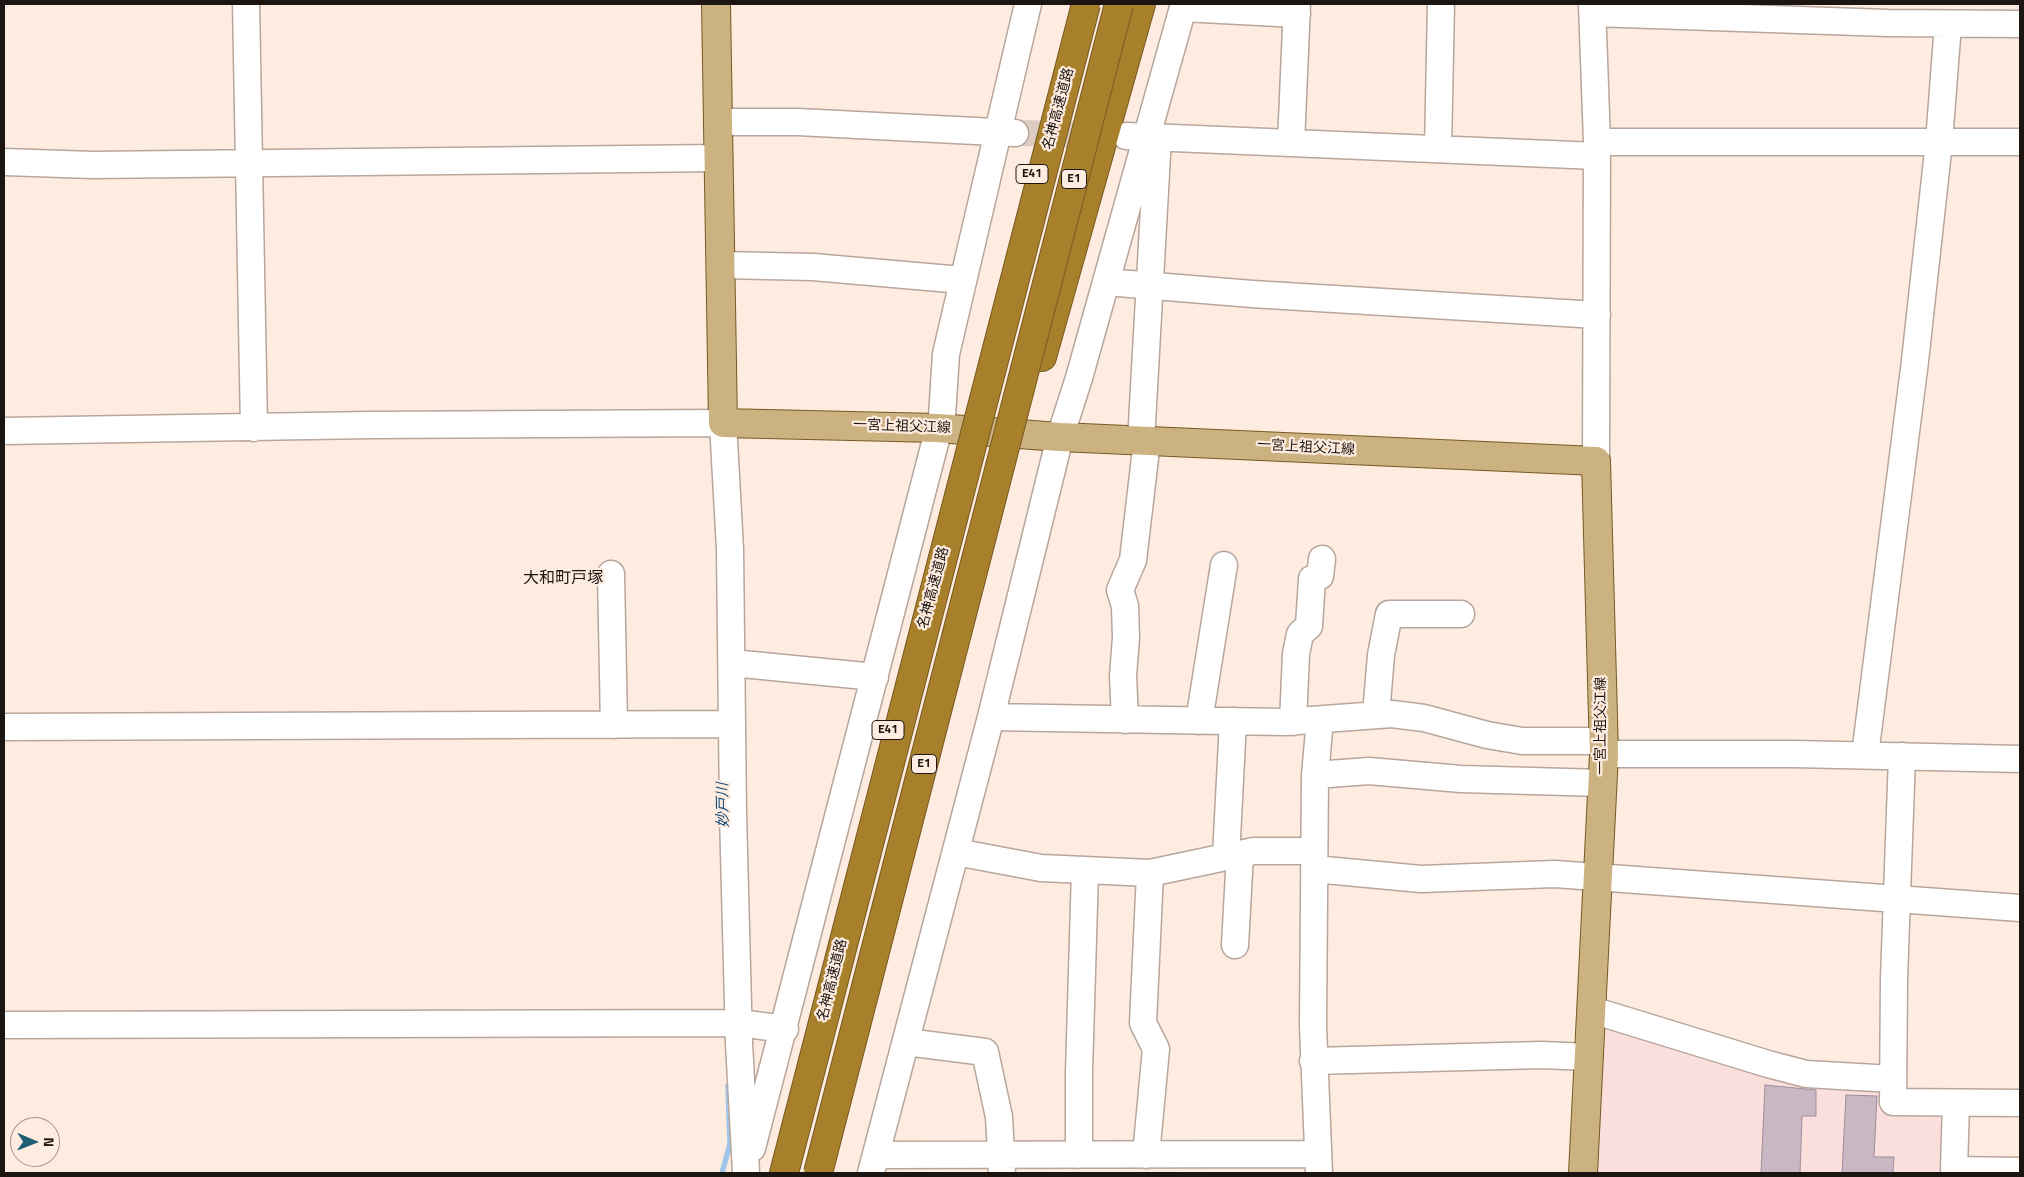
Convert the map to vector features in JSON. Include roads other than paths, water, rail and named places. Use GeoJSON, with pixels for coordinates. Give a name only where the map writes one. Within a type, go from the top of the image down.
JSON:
{"type":"FeatureCollection","features":[{"type":"Feature","properties":{"kind":"highway","name":"E41"},"geometry":{"type":"LineString","coordinates":[[798,1119],[845,896],[989,343],[1074,4]]}},
{"type":"Feature","properties":{"kind":"highway","name":"名神高速道路"},"geometry":{"type":"LineString","coordinates":[[784,1173],[1086,4]]}},
{"type":"Feature","properties":{"kind":"highway","name":"E1"},"geometry":{"type":"LineString","coordinates":[[818,1173],[1120,4]]}},
{"type":"Feature","properties":{"kind":"highway"},"geometry":{"type":"LineString","coordinates":[[830,1125],[939,743],[1042,357],[1140,4]]}},
{"type":"Feature","properties":{"kind":"main road"},"geometry":{"type":"LineString","coordinates":[[716,4],[723,423]]}},
{"type":"Feature","properties":{"kind":"main road","name":"一宮上祖父江線"},"geometry":{"type":"LineString","coordinates":[[723,423],[937,428],[1144,441],[1596,462],[1604,748],[1583,1173]]}},
{"type":"Feature","properties":{"kind":"street"},"geometry":{"type":"LineString","coordinates":[[246,4],[254,428]]}},
{"type":"Feature","properties":{"kind":"street"},"geometry":{"type":"LineString","coordinates":[[746,1173],[785,1029],[937,428],[942,416],[946,354],[962,280],[1007,133],[1028,4]]}},
{"type":"Feature","properties":{"kind":"street"},"geometry":{"type":"LineString","coordinates":[[1438,149],[1441,4]]}},
{"type":"Feature","properties":{"kind":"street"},"geometry":{"type":"LineString","coordinates":[[1291,143],[1297,9],[1184,6],[1144,136],[1106,282],[1060,436],[991,718],[874,1164],[1002,1164],[1079,1155],[1146,1155],[1318,1164],[1313,1061],[1315,775],[1320,720]]}},
{"type":"Feature","properties":{"kind":"street"},"geometry":{"type":"LineString","coordinates":[[1596,462],[1598,149],[1592,9],[1948,24],[2020,24]]}},
{"type":"Feature","properties":{"kind":"street"},"geometry":{"type":"LineString","coordinates":[[1865,755],[1915,361],[1940,142],[1948,24]]}},
{"type":"Feature","properties":{"kind":"street"},"geometry":{"type":"LineString","coordinates":[[718,122],[798,122],[1007,133]]}},
{"type":"Feature","properties":{"kind":"street"},"geometry":{"type":"LineString","coordinates":[[1144,136],[1438,149],[1598,149],[2020,142]]}},
{"type":"Feature","properties":{"kind":"street"},"geometry":{"type":"LineString","coordinates":[[1125,720],[1123,676],[1126,638],[1124,606],[1120,590],[1133,560],[1144,441],[1149,286],[1144,136]]}},
{"type":"Feature","properties":{"kind":"street"},"geometry":{"type":"LineString","coordinates":[[4,162],[92,165],[719,158]]}},
{"type":"Feature","properties":{"kind":"street"},"geometry":{"type":"LineString","coordinates":[[721,266],[813,267],[962,280]]}},
{"type":"Feature","properties":{"kind":"street"},"geometry":{"type":"LineString","coordinates":[[1106,282],[1597,315]]}},
{"type":"Feature","properties":{"kind":"street"},"geometry":{"type":"LineString","coordinates":[[4,431],[381,425],[723,423],[730,549],[732,663],[724,724],[731,1023],[746,1173]]}},
{"type":"Feature","properties":{"kind":"street"},"geometry":{"type":"LineString","coordinates":[[1293,722],[1296,654],[1300,634],[1309,626],[1312,579],[1320,576],[1322,559]]}},
{"type":"Feature","properties":{"kind":"street"},"geometry":{"type":"LineString","coordinates":[[1199,721],[1224,566]]}},
{"type":"Feature","properties":{"kind":"street"},"geometry":{"type":"LineString","coordinates":[[611,574],[614,725]]}},
{"type":"Feature","properties":{"kind":"street"},"geometry":{"type":"LineString","coordinates":[[1376,715],[1381,654],[1389,614],[1461,614]]}},
{"type":"Feature","properties":{"kind":"street"},"geometry":{"type":"LineString","coordinates":[[732,663],[875,677]]}},
{"type":"Feature","properties":{"kind":"street"},"geometry":{"type":"LineString","coordinates":[[991,718],[1293,722],[1392,714],[1424,718],[1487,735],[1522,741],[1604,748],[2020,759]]}},
{"type":"Feature","properties":{"kind":"street"},"geometry":{"type":"LineString","coordinates":[[1233,721],[1233,856],[1236,945]]}},
{"type":"Feature","properties":{"kind":"street"},"geometry":{"type":"LineString","coordinates":[[4,727],[724,724]]}},
{"type":"Feature","properties":{"kind":"street"},"geometry":{"type":"LineString","coordinates":[[1902,756],[1893,1102],[2020,1103]]}},
{"type":"Feature","properties":{"kind":"street"},"geometry":{"type":"LineString","coordinates":[[1315,775],[1369,771],[1461,779],[1602,784]]}},
{"type":"Feature","properties":{"kind":"street"},"geometry":{"type":"LineString","coordinates":[[956,852],[1041,868],[1150,873],[1254,851],[1421,879],[1537,874],[1598,876],[2020,908]]}},
{"type":"Feature","properties":{"kind":"street"},"geometry":{"type":"LineString","coordinates":[[1079,1155],[1079,1072],[1085,870]]}},
{"type":"Feature","properties":{"kind":"street"},"geometry":{"type":"LineString","coordinates":[[1146,1155],[1156,1049],[1143,1023],[1150,873]]}},
{"type":"Feature","properties":{"kind":"street"},"geometry":{"type":"LineString","coordinates":[[1592,1010],[1806,1074],[1893,1080]]}},
{"type":"Feature","properties":{"kind":"street"},"geometry":{"type":"LineString","coordinates":[[4,1024],[731,1023],[785,1029]]}},
{"type":"Feature","properties":{"kind":"street"},"geometry":{"type":"LineString","coordinates":[[906,1042],[985,1052],[995,1091],[1002,1164]]}},
{"type":"Feature","properties":{"kind":"street"},"geometry":{"type":"LineString","coordinates":[[1313,1061],[1542,1055],[1589,1057]]}},
{"type":"Feature","properties":{"kind":"street"},"geometry":{"type":"LineString","coordinates":[[1956,1103],[1954,1170],[2020,1171]]}},
{"type":"Feature","properties":{"kind":"waterway","name":"妙戸川"},"geometry":{"type":"LineString","coordinates":[[722,1173],[730,1144],[728,1086]]}},
{"type":"Feature","properties":{"kind":"tunnel"},"geometry":{"type":"LineString","coordinates":[[1015,133],[1108,135]]}},
{"type":"Feature","properties":{"kind":"district","name":"大和町戸塚"},"geometry":{"type":"Point","coordinates":[563,579]}}]}
